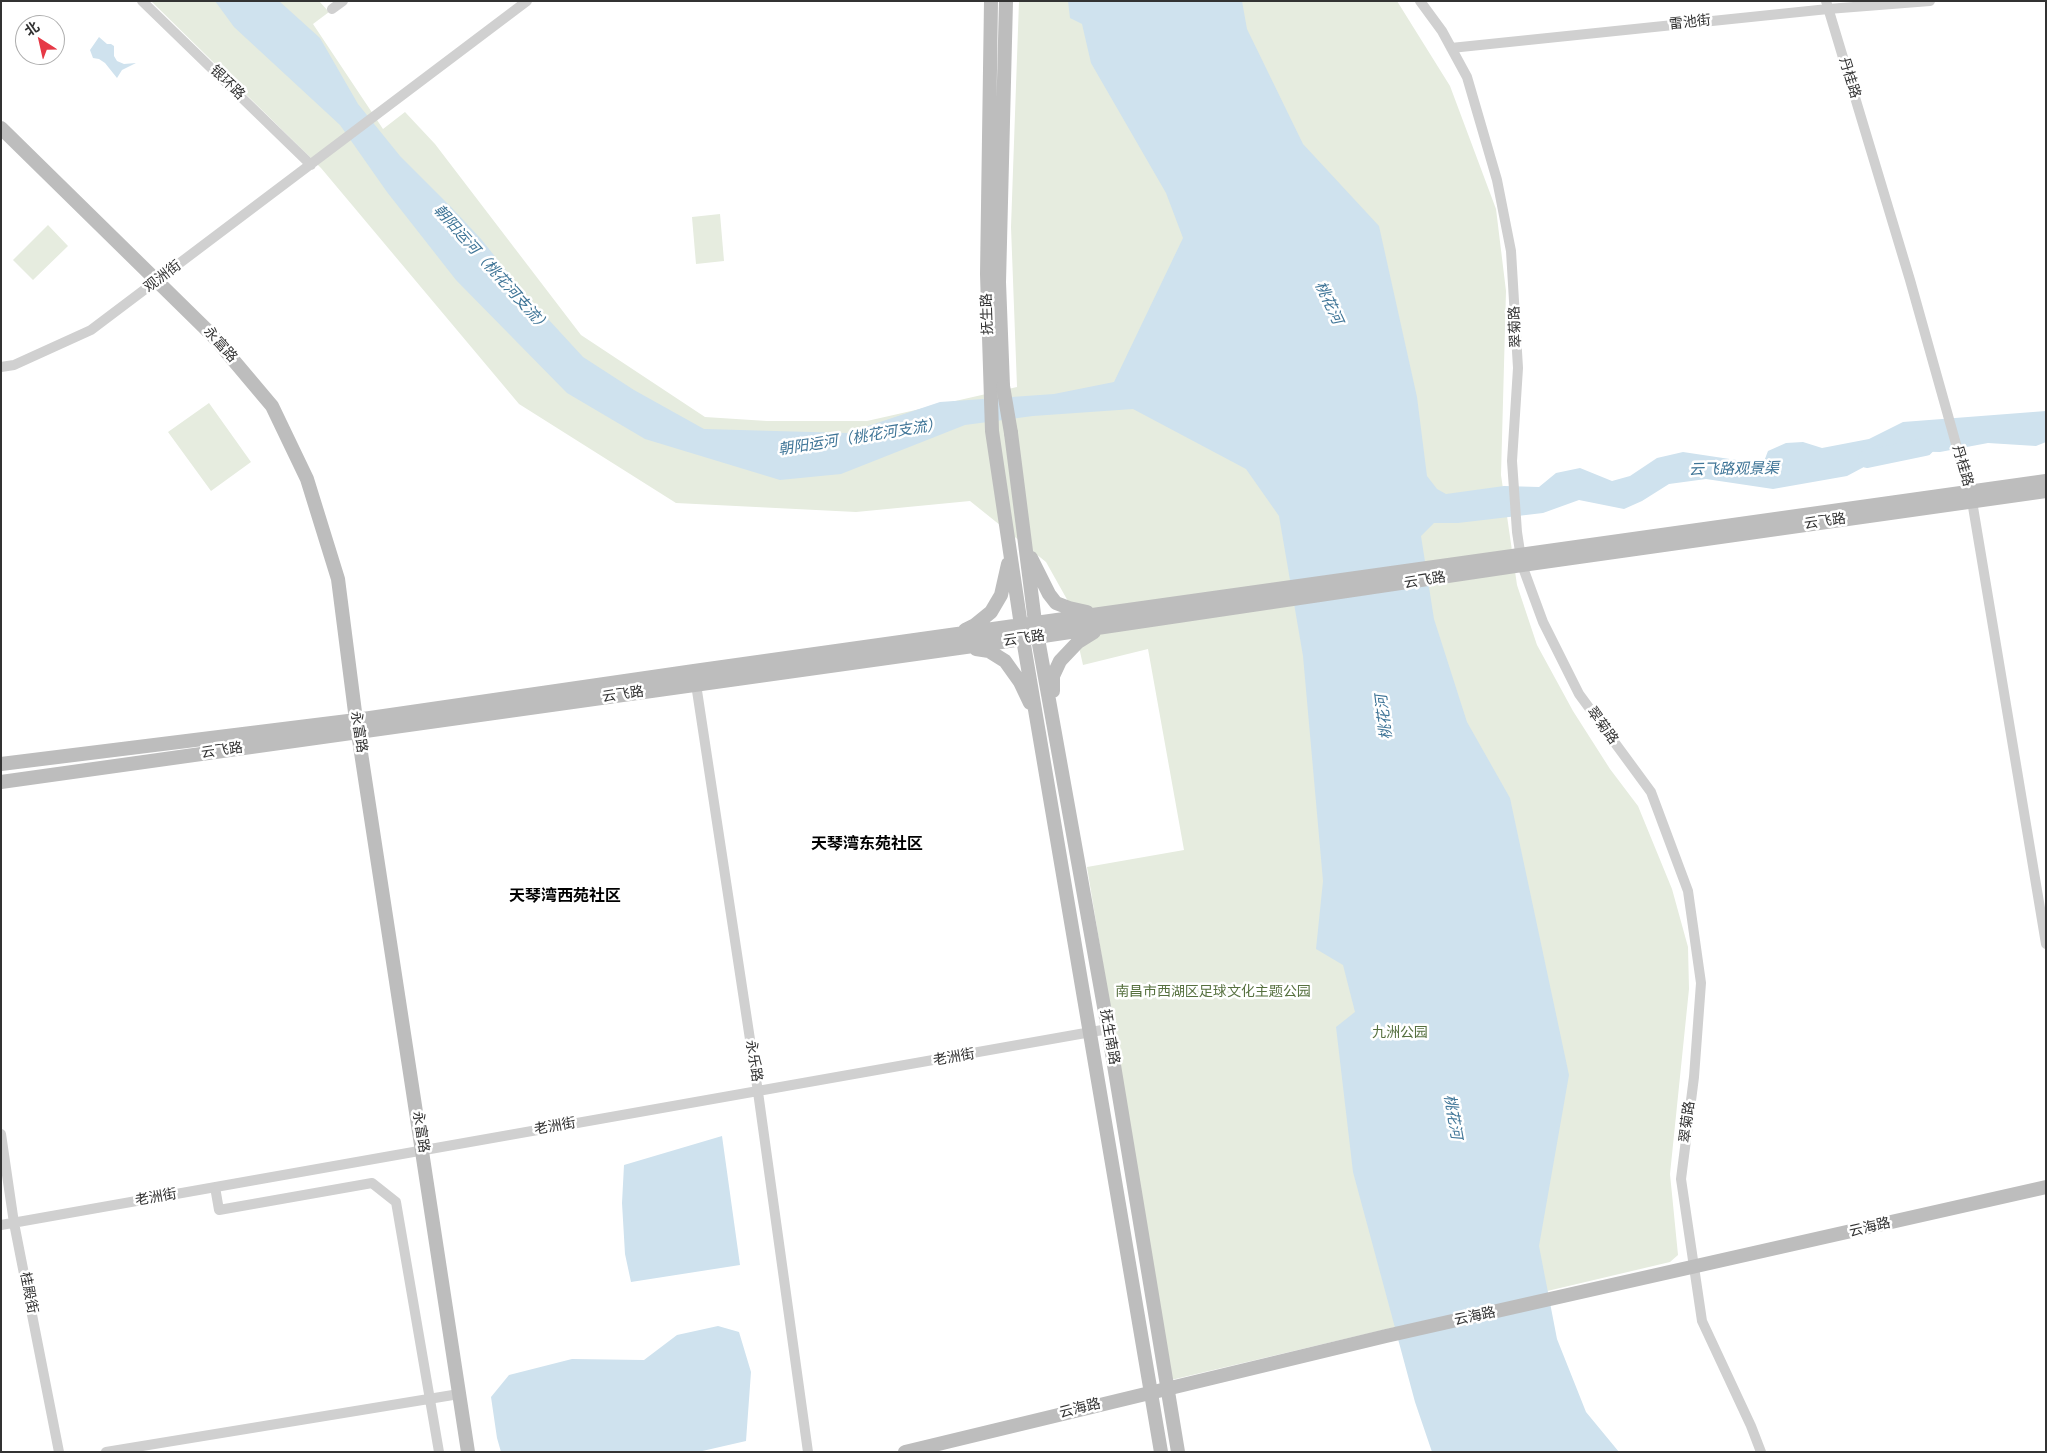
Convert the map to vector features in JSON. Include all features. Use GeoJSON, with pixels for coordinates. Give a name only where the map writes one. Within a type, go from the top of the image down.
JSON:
{"type":"FeatureCollection","features":[{"type":"Feature","properties":{"kind":"main road","name":"抚生路"},"geometry":{"type":"LineString","coordinates":[[991,1],[987,274],[997,385],[1011,433],[1036,622]]}},
{"type":"Feature","properties":{"kind":"main road","name":"抚生路"},"geometry":{"type":"LineString","coordinates":[[1006,1],[997,385],[992,431],[1021,625]]}},
{"type":"Feature","properties":{"kind":"main road","name":"永富路"},"geometry":{"type":"LineString","coordinates":[[1,128],[213,336],[272,406],[307,479],[338,579],[357,726],[468,1452]]}},
{"type":"Feature","properties":{"kind":"main road","name":"云飞路"},"geometry":{"type":"LineString","coordinates":[[1970,497],[2046,481]]}},
{"type":"Feature","properties":{"kind":"main road","name":"云飞路"},"geometry":{"type":"LineString","coordinates":[[1,782],[357,726],[694,670],[1283,588],[1439,572],[1970,497],[2046,491]]}},
{"type":"Feature","properties":{"kind":"main road"},"geometry":{"type":"LineString","coordinates":[[1026,548],[1049,594],[1056,602],[1068,608],[1095,614]]}},
{"type":"Feature","properties":{"kind":"main road"},"geometry":{"type":"LineString","coordinates":[[957,634],[975,625],[991,612],[1001,595],[1010,551]]}},
{"type":"Feature","properties":{"kind":"main road","name":"云飞路"},"geometry":{"type":"LineString","coordinates":[[1,764],[357,726],[696,685],[1277,603],[1439,572]]}},
{"type":"Feature","properties":{"kind":"main road","name":"抚生南路"},"geometry":{"type":"LineString","coordinates":[[1036,622],[1108,1029],[1178,1452]]}},
{"type":"Feature","properties":{"kind":"main road","name":"抚生南路"},"geometry":{"type":"LineString","coordinates":[[1021,625],[1161,1452]]}},
{"type":"Feature","properties":{"kind":"main road"},"geometry":{"type":"LineString","coordinates":[[1052,716],[1054,676],[1060,661],[1078,642],[1102,628]]}},
{"type":"Feature","properties":{"kind":"main road"},"geometry":{"type":"LineString","coordinates":[[968,647],[989,651],[1005,661],[1020,682],[1036,717]]}},
{"type":"Feature","properties":{"kind":"main road","name":"云海路"},"geometry":{"type":"LineString","coordinates":[[905,1452],[1386,1336],[1557,1299],[2046,1187]]}},
{"type":"Feature","properties":{"kind":"street","name":"银环路"},"geometry":{"type":"LineString","coordinates":[[142,1],[311,165]]}},
{"type":"Feature","properties":{"kind":"street"},"geometry":{"type":"LineString","coordinates":[[332,9],[343,1]]}},
{"type":"Feature","properties":{"kind":"street","name":"观洲街"},"geometry":{"type":"LineString","coordinates":[[1,367],[14,365],[91,330],[158,282],[323,154],[350,136],[527,1]]}},
{"type":"Feature","properties":{"kind":"street","name":"翠菊路"},"geometry":{"type":"LineString","coordinates":[[1420,1],[1442,31],[1467,77],[1497,180],[1511,251],[1518,368],[1512,461],[1521,560],[1543,622],[1579,694],[1651,792],[1688,891],[1701,983],[1694,1077],[1682,1179],[1702,1321],[1751,1426],[1761,1452]]}},
{"type":"Feature","properties":{"kind":"street","name":"雷池街"},"geometry":{"type":"LineString","coordinates":[[1451,48],[1827,5],[1930,1]]}},
{"type":"Feature","properties":{"kind":"street","name":"丹桂路"},"geometry":{"type":"LineString","coordinates":[[1827,5],[1944,398],[1970,497],[2046,944]]}},
{"type":"Feature","properties":{"kind":"street","name":"永乐路"},"geometry":{"type":"LineString","coordinates":[[694,670],[758,1092],[808,1452]]}},
{"type":"Feature","properties":{"kind":"street","name":"老洲街"},"geometry":{"type":"LineString","coordinates":[[1,1225],[1089,1034],[1108,1029]]}},
{"type":"Feature","properties":{"kind":"street","name":"桂殿街"},"geometry":{"type":"LineString","coordinates":[[1,1134],[14,1223],[59,1452]]}},
{"type":"Feature","properties":{"kind":"street"},"geometry":{"type":"LineString","coordinates":[[215,1187],[219,1210],[372,1183],[396,1202],[439,1452]]}},
{"type":"Feature","properties":{"kind":"street"},"geometry":{"type":"LineString","coordinates":[[106,1452],[459,1394]]}},
{"type":"Feature","properties":{"kind":"green space","name":"九洲公园"},"geometry":{"type":"Polygon","coordinates":[[[151,1],[319,1],[329,12],[313,24],[383,129],[405,112],[435,144],[581,335],[705,417],[767,421],[867,421],[1017,387],[1011,227],[1019,1],[1397,1],[1450,86],[1496,209],[1506,291],[1501,475],[1517,585],[1537,645],[1573,711],[1610,769],[1638,806],[1672,889],[1688,947],[1689,989],[1670,1174],[1678,1255],[1670,1262],[1171,1380],[1087,867],[1184,850],[1148,649],[1083,665],[1069,603],[1046,562],[970,501],[856,512],[676,503],[519,404],[321,168],[151,1]]]}},
{"type":"Feature","properties":{"kind":"green space"},"geometry":{"type":"Polygon","coordinates":[[[720,214],[724,261],[696,264],[692,217],[720,214]]]}},
{"type":"Feature","properties":{"kind":"green space"},"geometry":{"type":"Polygon","coordinates":[[[48,225],[68,246],[33,280],[13,260],[48,225]]]}},
{"type":"Feature","properties":{"kind":"green space"},"geometry":{"type":"Polygon","coordinates":[[[209,403],[251,462],[211,491],[168,432],[209,403]]]}},
{"type":"Feature","properties":{"kind":"water"},"geometry":{"type":"Polygon","coordinates":[[[215,1],[279,1],[320,38],[358,104],[400,156],[481,239],[525,294],[583,357],[634,390],[704,429],[847,433],[940,402],[1054,394],[1114,382],[1183,238],[1166,193],[1091,63],[1082,24],[1070,18],[1068,1],[1242,1],[1247,29],[1303,144],[1379,226],[1417,397],[1427,476],[1437,489],[1446,494],[1504,486],[1539,487],[1556,473],[1580,468],[1612,481],[1630,476],[1657,458],[1683,452],[1763,464],[1768,451],[1786,443],[1803,442],[1822,448],[1869,439],[1903,422],[2046,411],[2046,442],[2036,446],[1988,443],[1940,452],[1894,451],[1847,476],[1773,489],[1706,479],[1669,484],[1642,501],[1624,509],[1579,500],[1543,513],[1458,523],[1434,523],[1421,536],[1434,619],[1467,722],[1510,798],[1569,1075],[1539,1246],[1557,1339],[1586,1412],[1619,1452],[1432,1452],[1415,1402],[1353,1172],[1336,1027],[1355,1012],[1343,965],[1316,949],[1323,881],[1303,656],[1279,516],[1246,469],[1133,409],[1033,416],[965,425],[841,474],[780,480],[645,439],[567,393],[456,280],[387,192],[340,125],[234,27],[215,1]]]}},
{"type":"Feature","properties":{"kind":"water"},"geometry":{"type":"Polygon","coordinates":[[[99,37],[107,44],[114,46],[114,56],[117,61],[124,64],[136,63],[122,70],[117,78],[105,63],[93,58],[90,50],[99,37]]]}},
{"type":"Feature","properties":{"kind":"water"},"geometry":{"type":"Polygon","coordinates":[[[722,1136],[740,1265],[631,1282],[625,1254],[622,1203],[624,1165],[722,1136]]]}},
{"type":"Feature","properties":{"kind":"water"},"geometry":{"type":"Polygon","coordinates":[[[718,1326],[739,1332],[751,1372],[746,1441],[698,1452],[501,1452],[491,1397],[509,1375],[572,1359],[644,1360],[677,1335],[718,1326]]]}},
{"type":"Feature","properties":{"kind":"waterway","name":"云飞路观景渠"},"geometry":{"type":"LineString","coordinates":[[1867,459],[1925,447]]}},
{"type":"Feature","properties":{"kind":"district","name":"天琴湾东苑社区"},"geometry":{"type":"Point","coordinates":[867,845]}},
{"type":"Feature","properties":{"kind":"district","name":"天琴湾西苑社区"},"geometry":{"type":"Point","coordinates":[565,897]}},
{"type":"Feature","properties":{"kind":"water label","name":"朝阳运河（桃花河支流）"},"geometry":{"type":"Point","coordinates":[491,269]}},
{"type":"Feature","properties":{"kind":"water label","name":"桃花河"},"geometry":{"type":"Point","coordinates":[1328,303]}},
{"type":"Feature","properties":{"kind":"water label","name":"朝阳运河（桃花河支流）"},"geometry":{"type":"Point","coordinates":[860,438]}},
{"type":"Feature","properties":{"kind":"water label","name":"桃花河"},"geometry":{"type":"Point","coordinates":[1385,717]}},
{"type":"Feature","properties":{"kind":"water label","name":"桃花河"},"geometry":{"type":"Point","coordinates":[1452,1117]}},
{"type":"Feature","properties":{"kind":"park label","name":"南昌市西湖区足球文化主题公园"},"geometry":{"type":"Point","coordinates":[1213,992]}}]}
